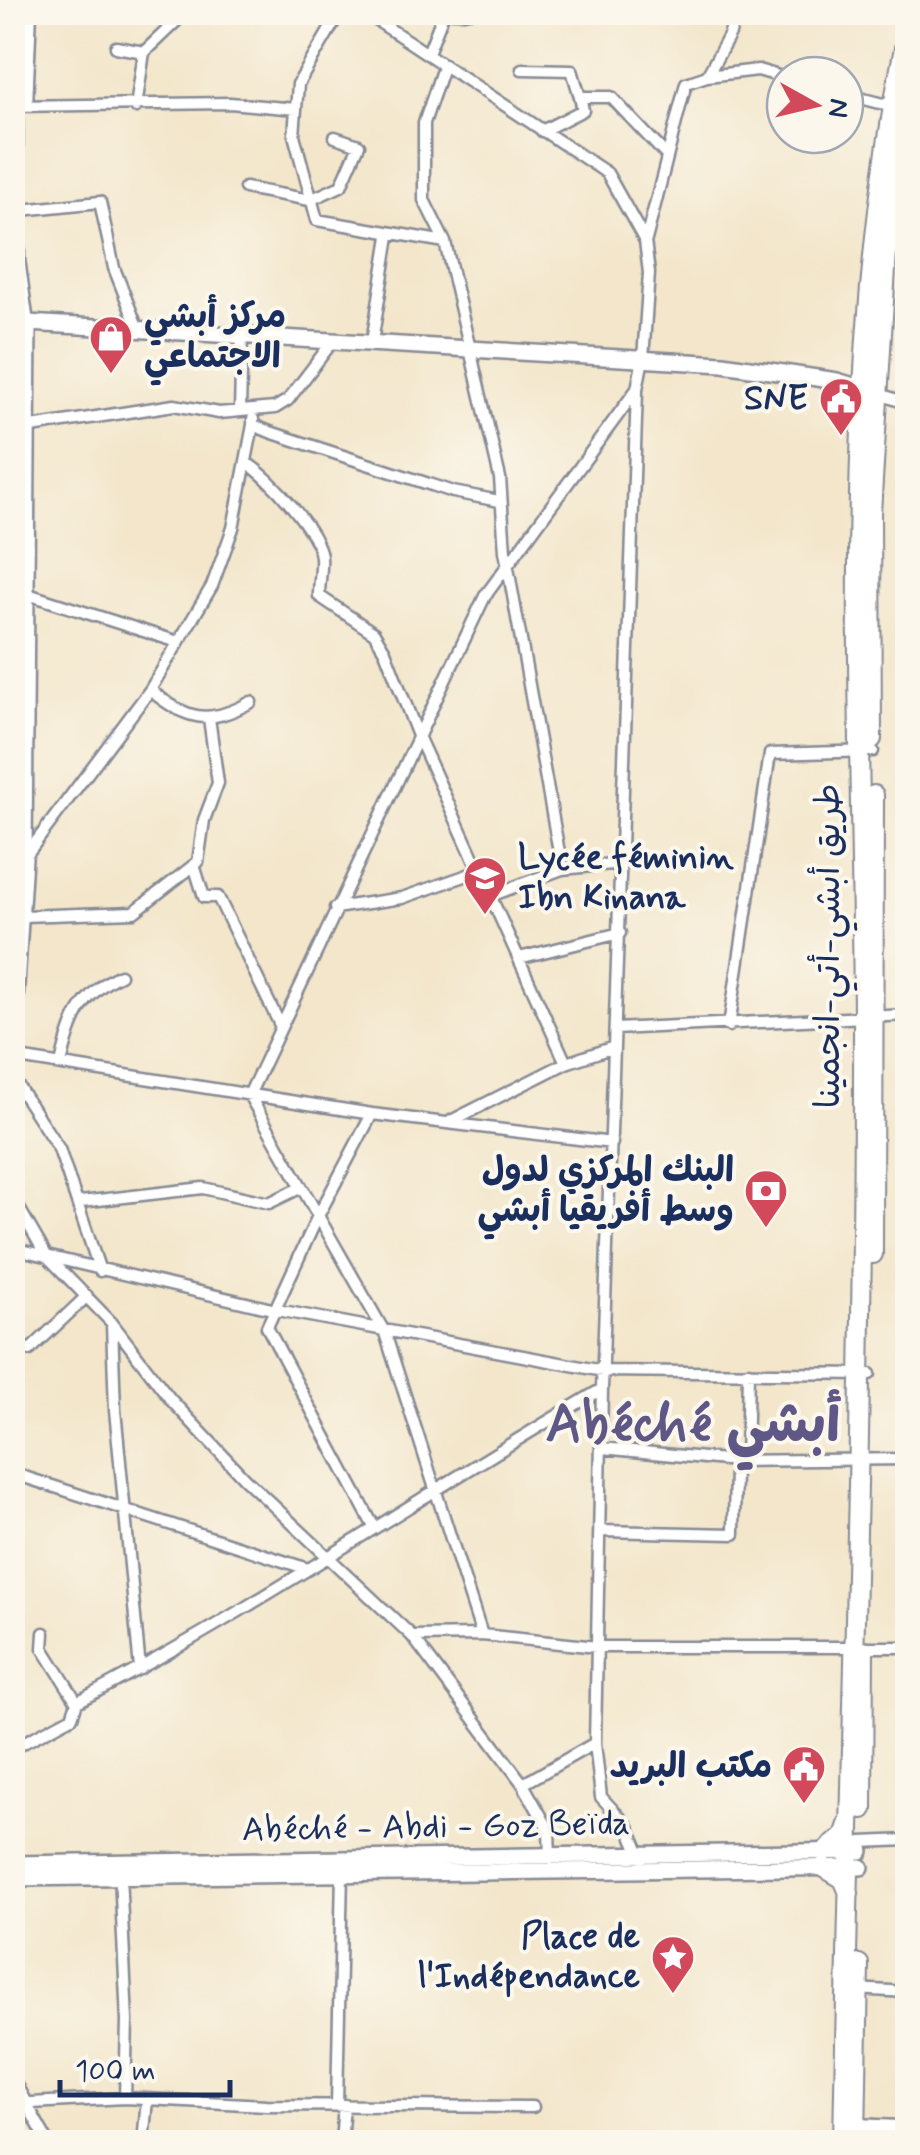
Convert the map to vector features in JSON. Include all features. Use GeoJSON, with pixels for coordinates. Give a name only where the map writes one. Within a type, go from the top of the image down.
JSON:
{"type":"FeatureCollection","features":[{"type":"Feature","properties":{"kind":"highway"},"geometry":{"type":"LineString","coordinates":[[850,2134],[868,1181],[864,616],[872,391],[872,249],[891,106],[908,29]]}},
{"type":"Feature","properties":{"kind":"highway"},"geometry":{"type":"LineString","coordinates":[[872,391],[888,235],[908,96]]}},
{"type":"Feature","properties":{"kind":"highway"},"geometry":{"type":"LineString","coordinates":[[852,1989],[849,1893],[856,1856],[851,1817],[858,1647]]}},
{"type":"Feature","properties":{"kind":"highway"},"geometry":{"type":"LineString","coordinates":[[849,1893],[824,1859],[844,1836],[851,1817]]}},
{"type":"Feature","properties":{"kind":"street"},"geometry":{"type":"LineString","coordinates":[[12,1049],[24,858],[18,777],[20,323],[16,258],[21,210],[19,106],[31,12]]}},
{"type":"Feature","properties":{"kind":"street"},"geometry":{"type":"LineString","coordinates":[[136,107],[144,52],[186,12]]}},
{"type":"Feature","properties":{"kind":"street"},"geometry":{"type":"LineString","coordinates":[[340,12],[298,84],[297,158],[316,220],[389,236],[445,242]]}},
{"type":"Feature","properties":{"kind":"street"},"geometry":{"type":"LineString","coordinates":[[364,12],[607,174],[645,242],[649,272],[638,389],[602,1388],[595,1742],[601,1797],[628,1826],[642,1862]]}},
{"type":"Feature","properties":{"kind":"street"},"geometry":{"type":"LineString","coordinates":[[428,53],[444,12]]}},
{"type":"Feature","properties":{"kind":"street"},"geometry":{"type":"LineString","coordinates":[[453,12],[470,12]]}},
{"type":"Feature","properties":{"kind":"street"},"geometry":{"type":"LineString","coordinates":[[707,76],[735,14],[759,12]]}},
{"type":"Feature","properties":{"kind":"street"},"geometry":{"type":"LineString","coordinates":[[116,47],[144,52]]}},
{"type":"Feature","properties":{"kind":"street"},"geometry":{"type":"LineString","coordinates":[[444,64],[424,122],[422,180],[426,210],[445,242],[500,478],[498,501],[562,869]]}},
{"type":"Feature","properties":{"kind":"street"},"geometry":{"type":"LineString","coordinates":[[522,69],[572,70],[583,110],[542,131]]}},
{"type":"Feature","properties":{"kind":"street"},"geometry":{"type":"LineString","coordinates":[[645,242],[686,83],[707,76],[765,72]]}},
{"type":"Feature","properties":{"kind":"street"},"geometry":{"type":"LineString","coordinates":[[580,98],[610,97],[667,156]]}},
{"type":"Feature","properties":{"kind":"street"},"geometry":{"type":"LineString","coordinates":[[865,99],[891,106]]}},
{"type":"Feature","properties":{"kind":"street"},"geometry":{"type":"LineString","coordinates":[[19,106],[230,103],[296,108]]}},
{"type":"Feature","properties":{"kind":"street"},"geometry":{"type":"LineString","coordinates":[[244,188],[310,200],[341,186],[351,171],[358,144],[335,137]]}},
{"type":"Feature","properties":{"kind":"street"},"geometry":{"type":"LineString","coordinates":[[21,210],[100,202],[114,268],[138,328]]}},
{"type":"Feature","properties":{"kind":"street"},"geometry":{"type":"LineString","coordinates":[[372,342],[389,236]]}},
{"type":"Feature","properties":{"kind":"street"},"geometry":{"type":"LineString","coordinates":[[20,323],[723,364],[872,391],[908,404]]}},
{"type":"Feature","properties":{"kind":"street"},"geometry":{"type":"LineString","coordinates":[[240,412],[242,334]]}},
{"type":"Feature","properties":{"kind":"street"},"geometry":{"type":"LineString","coordinates":[[20,430],[174,405],[240,412],[275,408],[288,400],[333,340]]}},
{"type":"Feature","properties":{"kind":"street"},"geometry":{"type":"LineString","coordinates":[[249,1095],[485,596],[638,389]]}},
{"type":"Feature","properties":{"kind":"street"},"geometry":{"type":"LineString","coordinates":[[24,858],[150,690],[212,586],[225,554],[248,464],[254,411]]}},
{"type":"Feature","properties":{"kind":"street"},"geometry":{"type":"LineString","coordinates":[[253,425],[422,483],[498,501]]}},
{"type":"Feature","properties":{"kind":"street"},"geometry":{"type":"LineString","coordinates":[[248,464],[262,472],[317,540],[322,558],[319,596],[374,633],[385,651],[418,736],[493,894],[566,1063]]}},
{"type":"Feature","properties":{"kind":"street"},"geometry":{"type":"LineString","coordinates":[[19,591],[178,642]]}},
{"type":"Feature","properties":{"kind":"street"},"geometry":{"type":"LineString","coordinates":[[150,690],[181,714],[209,718],[251,702]]}},
{"type":"Feature","properties":{"kind":"street"},"geometry":{"type":"LineString","coordinates":[[22,916],[134,912],[194,865],[202,851],[204,820],[218,783],[209,718]]}},
{"type":"Feature","properties":{"kind":"street"},"geometry":{"type":"LineString","coordinates":[[729,1026],[770,754],[867,752]]}},
{"type":"Feature","properties":{"kind":"street"},"geometry":{"type":"LineString","coordinates":[[493,894],[562,869],[622,863]]}},
{"type":"Feature","properties":{"kind":"street"},"geometry":{"type":"LineString","coordinates":[[194,865],[204,898],[218,897],[280,1024]]}},
{"type":"Feature","properties":{"kind":"street"},"geometry":{"type":"LineString","coordinates":[[335,908],[402,898],[482,870]]}},
{"type":"Feature","properties":{"kind":"street"},"geometry":{"type":"LineString","coordinates":[[519,958],[620,933]]}},
{"type":"Feature","properties":{"kind":"street"},"geometry":{"type":"LineString","coordinates":[[61,1064],[71,1021],[98,985],[120,976]]}},
{"type":"Feature","properties":{"kind":"street"},"geometry":{"type":"LineString","coordinates":[[615,1029],[908,1014]]}},
{"type":"Feature","properties":{"kind":"street"},"geometry":{"type":"LineString","coordinates":[[450,1121],[566,1063],[614,1047]]}},
{"type":"Feature","properties":{"kind":"street"},"geometry":{"type":"LineString","coordinates":[[12,1057],[372,1114],[612,1143]]}},
{"type":"Feature","properties":{"kind":"street"},"geometry":{"type":"LineString","coordinates":[[12,1077],[60,1149],[100,1271]]}},
{"type":"Feature","properties":{"kind":"street"},"geometry":{"type":"LineString","coordinates":[[249,1095],[316,1218],[385,1332],[482,1634]]}},
{"type":"Feature","properties":{"kind":"street"},"geometry":{"type":"LineString","coordinates":[[372,1114],[316,1218],[267,1327],[374,1527]]}},
{"type":"Feature","properties":{"kind":"street"},"geometry":{"type":"LineString","coordinates":[[80,1202],[204,1188],[269,1204],[300,1188]]}},
{"type":"Feature","properties":{"kind":"street"},"geometry":{"type":"LineString","coordinates":[[12,1196],[46,1255],[112,1323],[170,1400],[245,1480],[412,1636],[523,1784],[549,1830],[550,1863]]}},
{"type":"Feature","properties":{"kind":"street"},"geometry":{"type":"LineString","coordinates":[[12,1248],[272,1309],[603,1371],[864,1374]]}},
{"type":"Feature","properties":{"kind":"street"},"geometry":{"type":"LineString","coordinates":[[12,1342],[30,1350],[87,1296]]}},
{"type":"Feature","properties":{"kind":"street"},"geometry":{"type":"LineString","coordinates":[[112,1323],[140,1670]]}},
{"type":"Feature","properties":{"kind":"street"},"geometry":{"type":"LineString","coordinates":[[600,1531],[734,1534],[748,1372]]}},
{"type":"Feature","properties":{"kind":"street"},"geometry":{"type":"LineString","coordinates":[[12,1749],[72,1717],[77,1702],[140,1670],[329,1557],[436,1486],[602,1388]]}},
{"type":"Feature","properties":{"kind":"street"},"geometry":{"type":"LineString","coordinates":[[602,1448],[741,1461],[908,1459]]}},
{"type":"Feature","properties":{"kind":"street"},"geometry":{"type":"LineString","coordinates":[[12,1473],[308,1569]]}},
{"type":"Feature","properties":{"kind":"street"},"geometry":{"type":"LineString","coordinates":[[44,1633],[43,1648],[77,1702]]}},
{"type":"Feature","properties":{"kind":"street"},"geometry":{"type":"LineString","coordinates":[[412,1636],[482,1634],[597,1647],[908,1647]]}},
{"type":"Feature","properties":{"kind":"street"},"geometry":{"type":"LineString","coordinates":[[523,1784],[595,1742]]}},
{"type":"Feature","properties":{"kind":"street"},"geometry":{"type":"LineString","coordinates":[[856,1856],[908,1840]]}},
{"type":"Feature","properties":{"kind":"street","name":"Abéché - Abdi - Goz Beïda"},"geometry":{"type":"LineString","coordinates":[[642,1862],[856,1856]]}},
{"type":"Feature","properties":{"kind":"street"},"geometry":{"type":"LineString","coordinates":[[12,1878],[342,1871],[373,1864],[642,1862],[702,1871],[824,1859]]}},
{"type":"Feature","properties":{"kind":"street","name":"Abéché - Abdi - Goz Beïda"},"geometry":{"type":"LineString","coordinates":[[12,1864],[373,1864]]}},
{"type":"Feature","properties":{"kind":"street"},"geometry":{"type":"LineString","coordinates":[[341,2142],[342,1871]]}},
{"type":"Feature","properties":{"kind":"street"},"geometry":{"type":"LineString","coordinates":[[120,1874],[127,2021],[125,2098]]}},
{"type":"Feature","properties":{"kind":"street"},"geometry":{"type":"LineString","coordinates":[[852,1989],[908,1992]]}},
{"type":"Feature","properties":{"kind":"street"},"geometry":{"type":"LineString","coordinates":[[12,2078],[19,2104],[48,2142]]}},
{"type":"Feature","properties":{"kind":"street"},"geometry":{"type":"LineString","coordinates":[[19,2104],[125,2098],[341,2106],[533,2106]]}},
{"type":"Feature","properties":{"kind":"street"},"geometry":{"type":"LineString","coordinates":[[143,2142],[147,2100]]}},
{"type":"Feature","properties":{"kind":"street"},"geometry":{"type":"LineString","coordinates":[[12,2127],[20,2142]]}},
{"type":"Feature","properties":{"kind":"street"},"geometry":{"type":"LineString","coordinates":[[850,2134],[908,2129]]}},
{"type":"Feature","properties":{"kind":"street"},"geometry":{"type":"LineString","coordinates":[[12,2137],[20,2142]]}},
{"type":"Feature","properties":{"kind":"place","name":"مركز أبشي الاجتماعي"},"geometry":{"type":"Point","coordinates":[111,375]}},
{"type":"Feature","properties":{"kind":"place","name":"SNE"},"geometry":{"type":"Point","coordinates":[841,437]}},
{"type":"Feature","properties":{"kind":"place","name":"Lycée féminin Ibn Kinana"},"geometry":{"type":"Point","coordinates":[485,916]}},
{"type":"Feature","properties":{"kind":"place","name":"البنك المركزي لدول وسط أفريقيا أبشي"},"geometry":{"type":"Point","coordinates":[766,1229]}},
{"type":"Feature","properties":{"kind":"place","name":"مكتب البريد"},"geometry":{"type":"Point","coordinates":[804,1805]}},
{"type":"Feature","properties":{"kind":"place","name":"Place de l'Indépendance"},"geometry":{"type":"Point","coordinates":[673,1995]}},
{"type":"Feature","properties":{"kind":"district","name":"Abéché أبشي"},"geometry":{"type":"Point","coordinates":[693,1426]}}]}
